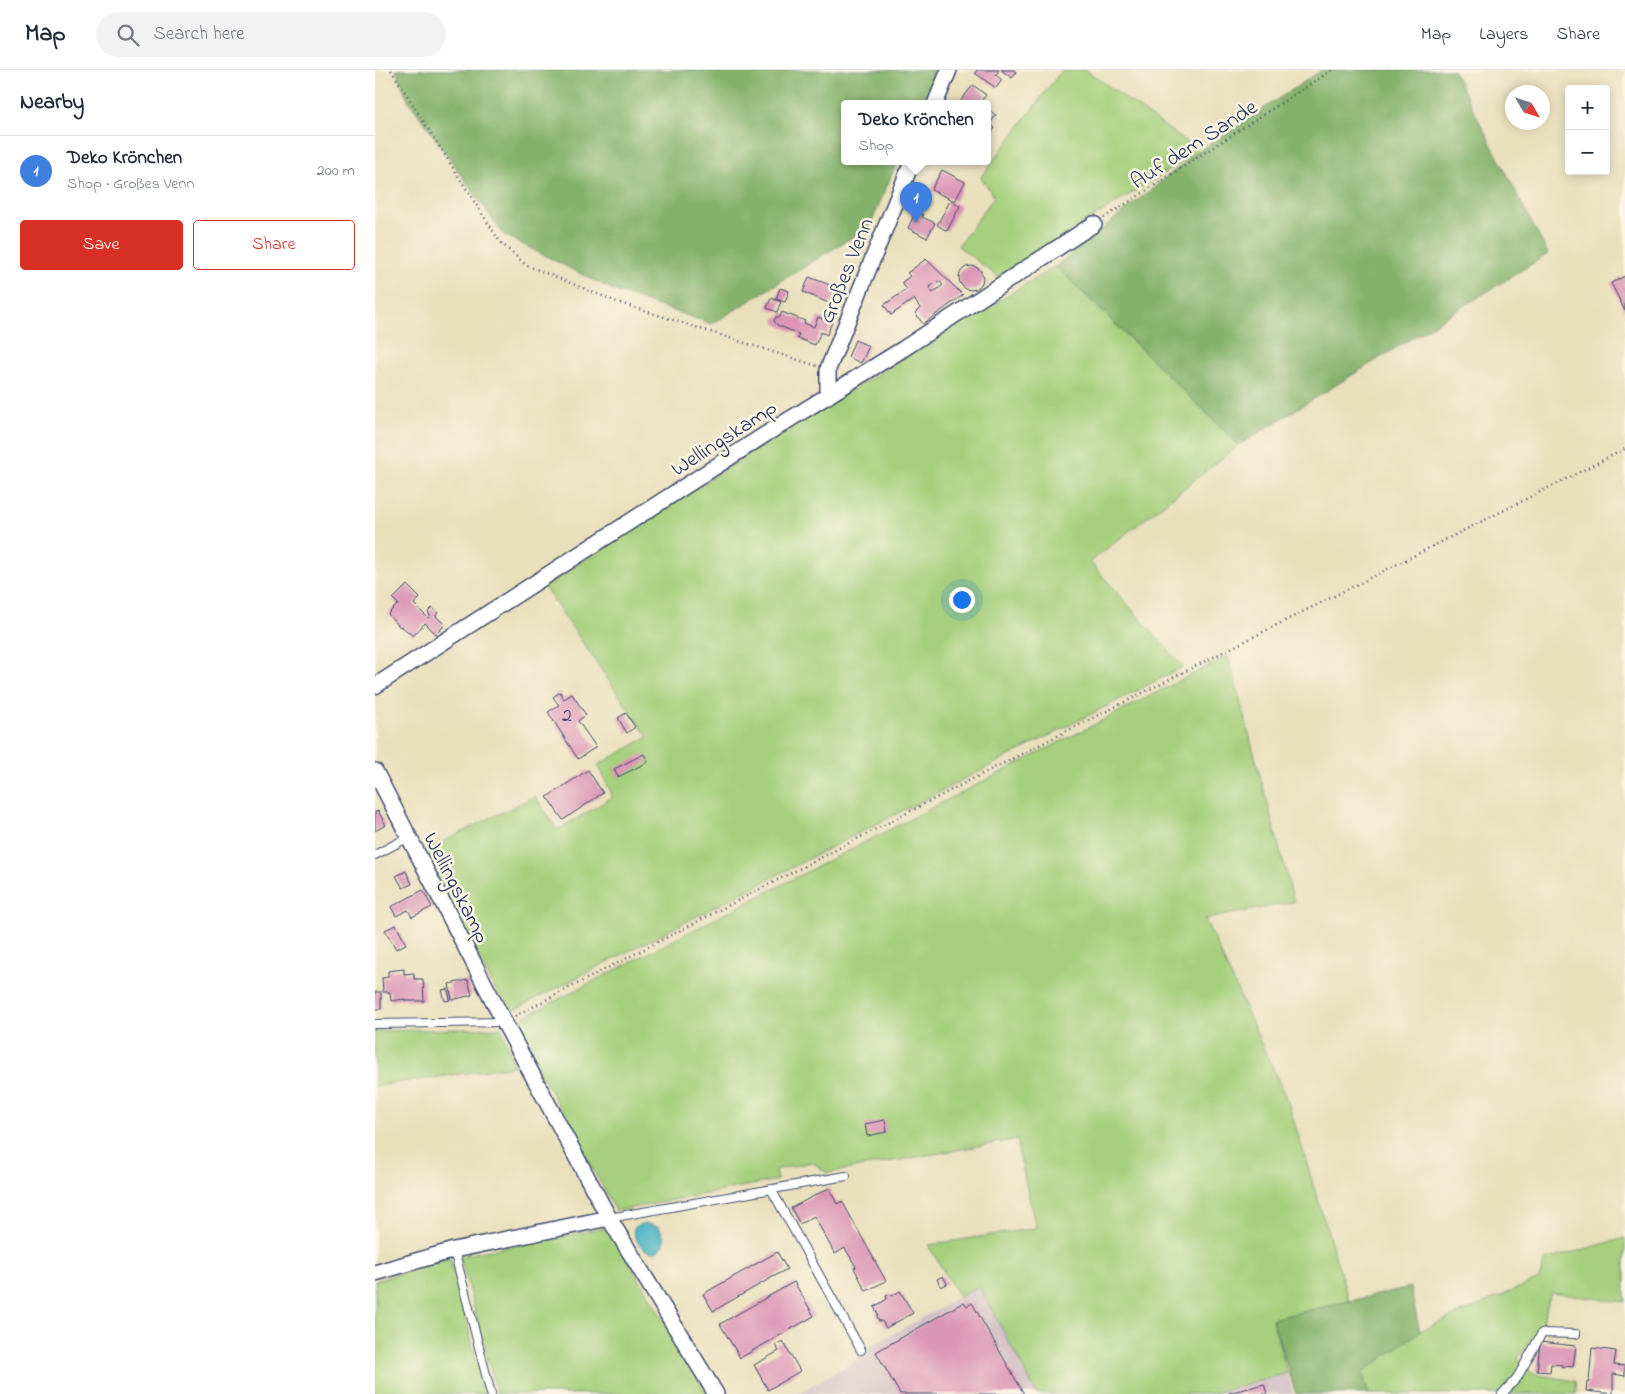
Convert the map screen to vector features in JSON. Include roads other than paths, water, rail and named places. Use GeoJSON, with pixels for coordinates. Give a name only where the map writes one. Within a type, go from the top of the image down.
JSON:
{"type":"FeatureCollection","features":[{"type":"Feature","properties":{"kind":"street"},"geometry":{"type":"LineString","coordinates":[[937,100],[949,70]]}},
{"type":"Feature","properties":{"kind":"street","name":"Großes Venn"},"geometry":{"type":"LineString","coordinates":[[827,396],[828,369],[911,165]]}},
{"type":"Feature","properties":{"kind":"street","name":"Wellingskamp"},"geometry":{"type":"LineString","coordinates":[[375,686],[766,434],[903,349],[1094,224]]}},
{"type":"Feature","properties":{"kind":"street","name":"Wellingskamp"},"geometry":{"type":"LineString","coordinates":[[375,771],[504,1022],[609,1218],[716,1394]]}},
{"type":"Feature","properties":{"kind":"street"},"geometry":{"type":"LineString","coordinates":[[375,1273],[454,1250],[609,1218]]}},
{"type":"Feature","properties":{"kind":"lane"},"geometry":{"type":"LineString","coordinates":[[375,855],[409,837]]}},
{"type":"Feature","properties":{"kind":"lane"},"geometry":{"type":"LineString","coordinates":[[375,1024],[504,1022]]}},
{"type":"Feature","properties":{"kind":"lane"},"geometry":{"type":"LineString","coordinates":[[609,1218],[846,1176]]}},
{"type":"Feature","properties":{"kind":"lane"},"geometry":{"type":"LineString","coordinates":[[771,1189],[861,1350]]}},
{"type":"Feature","properties":{"kind":"lane"},"geometry":{"type":"LineString","coordinates":[[454,1250],[491,1394]]}},
{"type":"Feature","properties":{"kind":"lane"},"geometry":{"type":"LineString","coordinates":[[1502,1394],[1517,1378],[1542,1333],[1576,1334]]}},
{"type":"Feature","properties":{"kind":"water"},"geometry":{"type":"Polygon","coordinates":[[[641,1224],[659,1227],[664,1237],[664,1245],[657,1252],[648,1251],[637,1240],[633,1231],[635,1227],[641,1224]]]}},
{"type":"Feature","properties":{"kind":"place","name":"Deko Krönchen"},"geometry":{"type":"Point","coordinates":[916,223]}}]}
